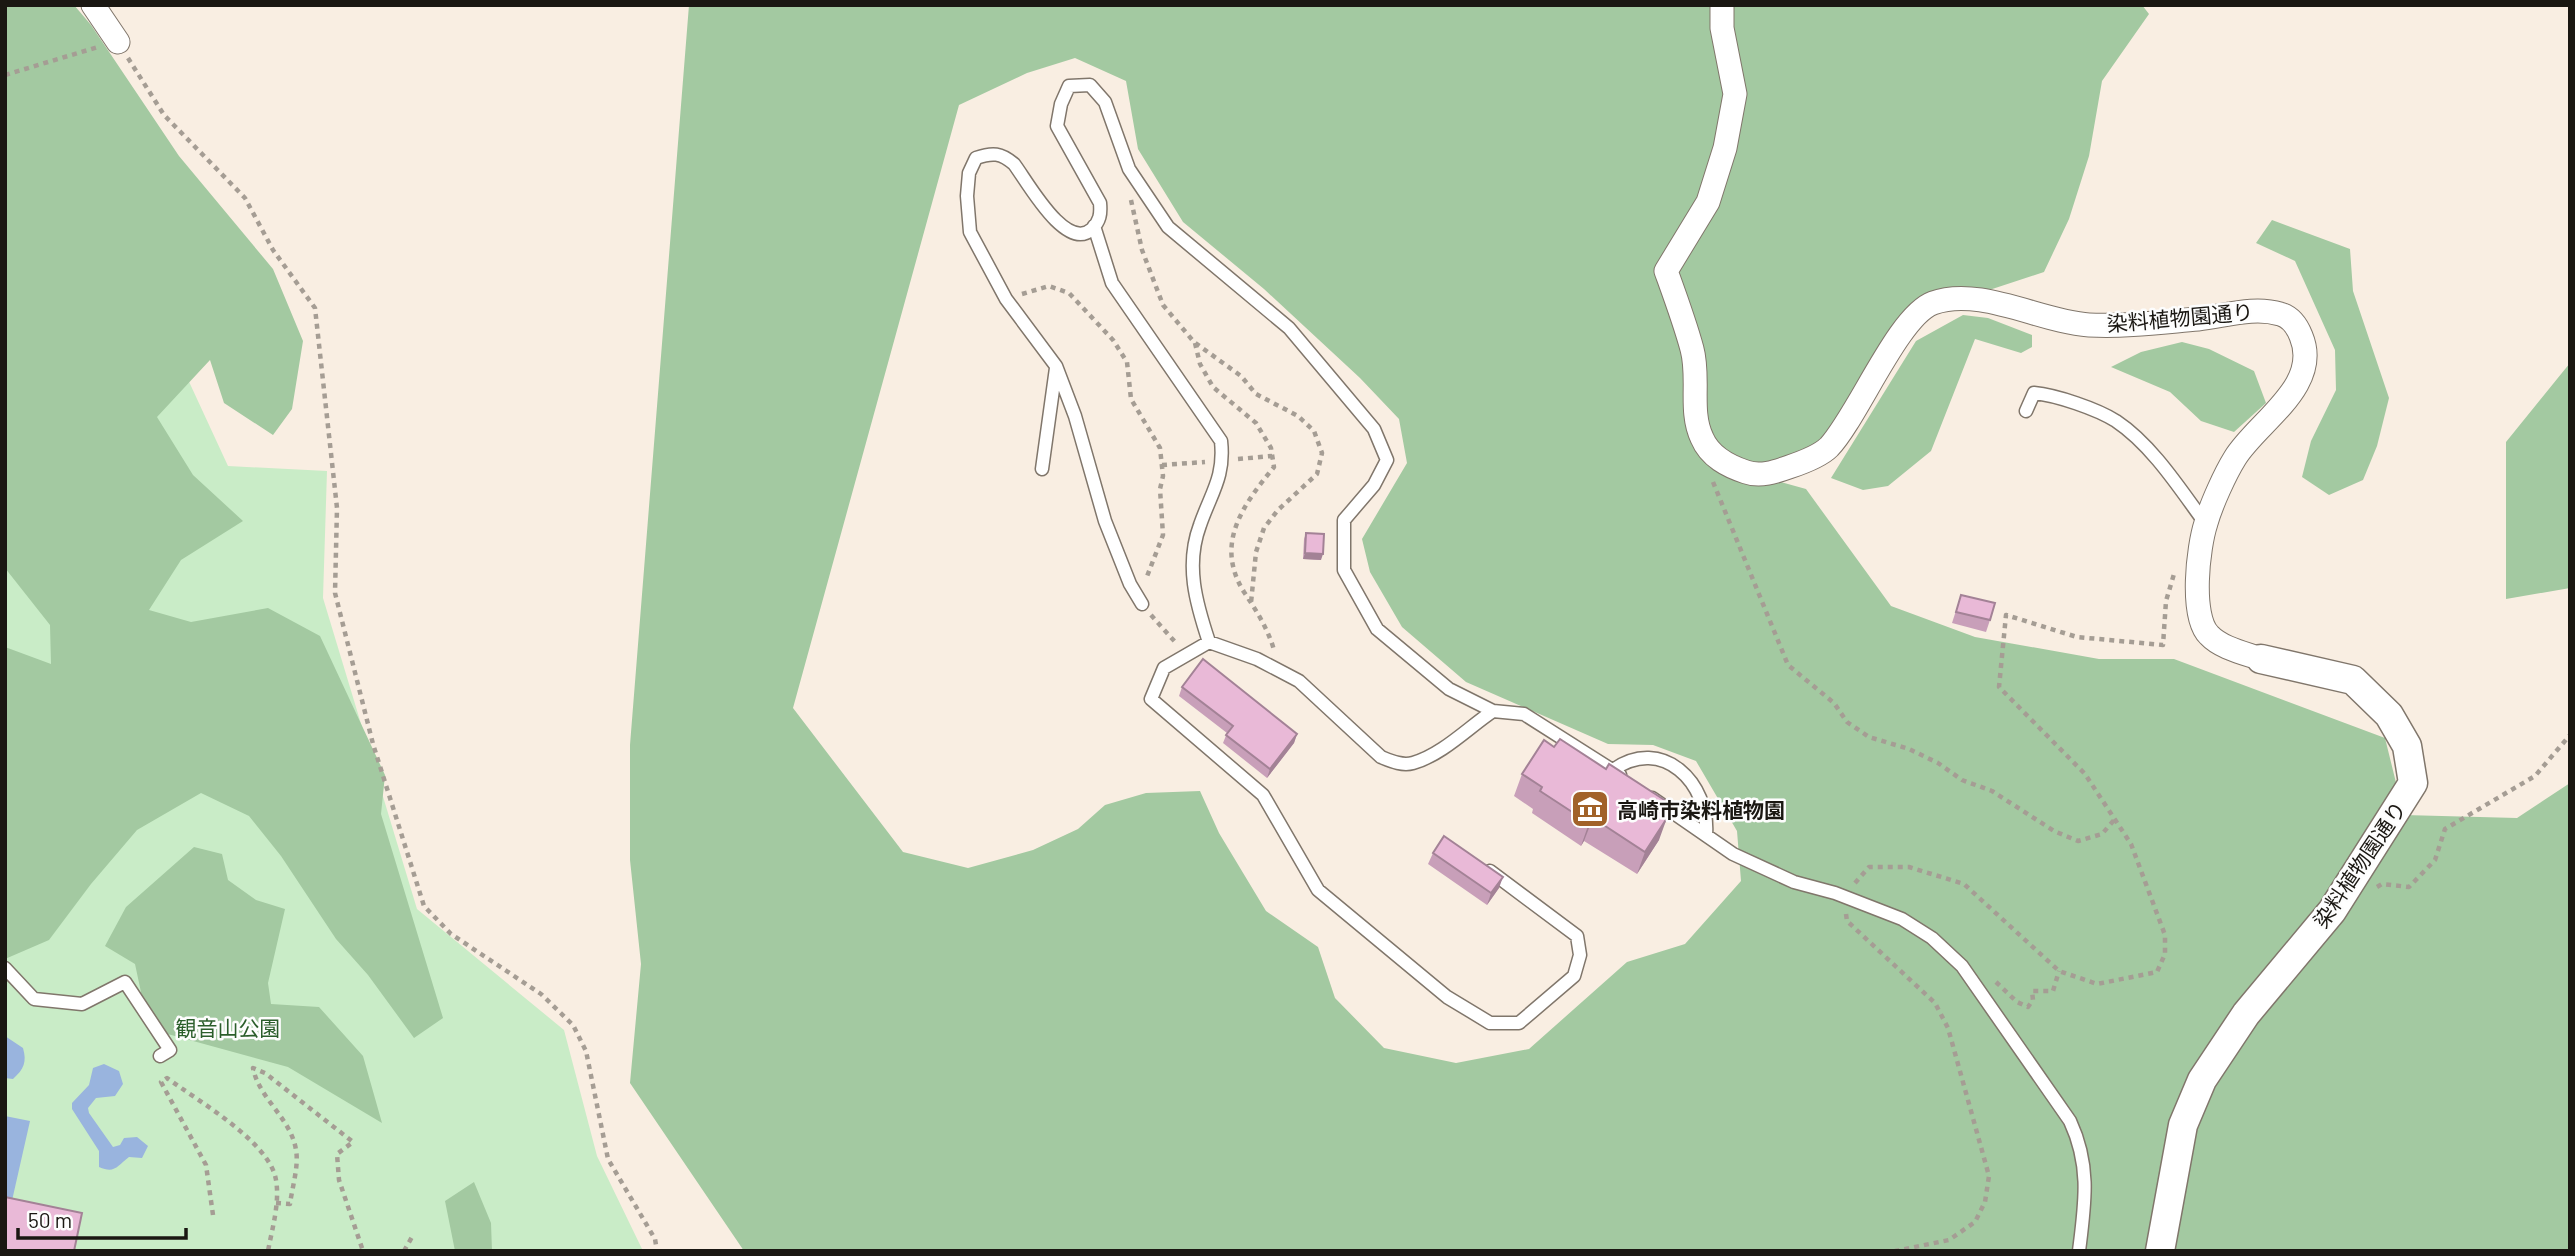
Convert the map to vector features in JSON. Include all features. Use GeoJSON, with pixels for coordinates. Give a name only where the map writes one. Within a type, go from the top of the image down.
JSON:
{"type":"FeatureCollection","features":[{"type":"Feature","properties":{"kind":"street"},"geometry":{"type":"LineString","coordinates":[[93,5],[118,41]]}},
{"type":"Feature","properties":{"kind":"street"},"geometry":{"type":"LineString","coordinates":[[1707,446],[1702,439],[1696,415],[1693,351],[1666,271],[1708,202],[1725,148],[1735,94],[1722,27],[1722,5]]}},
{"type":"Feature","properties":{"kind":"street","name":"染料植物園通り"},"geometry":{"type":"LineString","coordinates":[[1707,446],[1713,455],[1730,466],[1754,475],[1799,464],[1828,449],[1907,325],[1932,303],[1968,297],[2070,323],[2099,325],[2266,310],[2286,315],[2297,326],[2304,344],[2304,366],[2296,388],[2235,458],[2205,523],[2197,608],[2208,634],[2231,648],[2261,659],[2353,680],[2389,715],[2407,746],[2413,783],[2332,911],[2246,1014],[2202,1080],[2183,1125],[2160,1251]]}},
{"type":"Feature","properties":{"kind":"lane"},"geometry":{"type":"LineString","coordinates":[[1139,599],[1105,521],[1075,416],[1056,366],[1006,299],[970,232],[967,196],[970,173],[976,158],[991,152],[1004,156],[1014,164],[1062,229],[1076,233],[1087,232],[1094,226],[1101,215],[1100,203],[1057,126],[1061,104],[1069,86],[1090,85],[1105,102],[1129,169],[1168,227],[1289,328],[1374,429],[1387,460],[1374,485],[1344,520],[1344,570],[1377,629],[1449,690],[1493,711],[1524,714],[1613,770],[1732,854],[1794,883],[1843,896],[1902,919],[1932,937],[1962,966],[2070,1121],[2082,1146],[2086,1179],[2079,1251]]}},
{"type":"Feature","properties":{"kind":"lane"},"geometry":{"type":"LineString","coordinates":[[1094,226],[1112,283],[1221,441],[1223,461],[1213,497],[1199,525],[1191,568],[1197,606],[1209,642]]}},
{"type":"Feature","properties":{"kind":"lane"},"geometry":{"type":"LineString","coordinates":[[1042,469],[1056,366]]}},
{"type":"Feature","properties":{"kind":"lane"},"geometry":{"type":"LineString","coordinates":[[2026,411],[2034,393],[2048,394],[2116,421],[2147,450],[2205,523]]}},
{"type":"Feature","properties":{"kind":"lane"},"geometry":{"type":"LineString","coordinates":[[1476,860],[1577,936],[1580,956],[1574,976],[1519,1023],[1490,1023],[1447,997],[1318,890],[1264,795],[1150,699],[1164,668],[1185,653],[1209,642],[1299,681],[1381,757],[1398,763],[1413,763],[1441,749],[1493,711]]}},
{"type":"Feature","properties":{"kind":"lane"},"geometry":{"type":"LineString","coordinates":[[1613,770],[1629,758],[1646,757],[1667,761],[1686,776],[1701,794],[1708,816],[1706,835]]}},
{"type":"Feature","properties":{"kind":"lane"},"geometry":{"type":"LineString","coordinates":[[5,968],[34,999],[82,1004],[125,982],[170,1050],[160,1056]]}},
{"type":"Feature","properties":{"kind":"path"},"geometry":{"type":"LineString","coordinates":[[5,75],[118,41],[164,115],[245,198],[274,250],[314,308],[337,508],[335,593],[373,744],[424,906],[451,934],[541,994],[573,1025],[586,1051],[608,1159],[655,1239],[657,1251]]}},
{"type":"Feature","properties":{"kind":"path"},"geometry":{"type":"LineString","coordinates":[[1137,180],[1130,205],[1152,278],[1163,304],[1194,342],[1241,376],[1256,394],[1298,416],[1314,431],[1322,453],[1317,474],[1278,510],[1264,528],[1256,552],[1251,603]]}},
{"type":"Feature","properties":{"kind":"path"},"geometry":{"type":"LineString","coordinates":[[1006,299],[1049,286],[1069,293],[1113,340],[1127,362],[1131,399],[1160,448],[1162,465],[1163,536],[1139,599],[1185,653]]}},
{"type":"Feature","properties":{"kind":"path"},"geometry":{"type":"LineString","coordinates":[[1194,342],[1200,364],[1213,387],[1256,423],[1275,467],[1231,532],[1230,550],[1234,572],[1273,645],[1279,671]]}},
{"type":"Feature","properties":{"kind":"path"},"geometry":{"type":"LineString","coordinates":[[1707,446],[1701,461],[1721,495],[1788,665],[1834,703],[1847,722],[1869,737],[1909,749],[1938,763],[1962,780],[1992,791],[2054,831],[2078,841],[2102,834],[2115,820]]}},
{"type":"Feature","properties":{"kind":"path"},"geometry":{"type":"LineString","coordinates":[[1162,465],[1272,456]]}},
{"type":"Feature","properties":{"kind":"path"},"geometry":{"type":"LineString","coordinates":[[1895,1251],[1949,1240],[1975,1222],[1985,1202],[1989,1176],[1948,1028],[1935,1003],[1847,922],[1843,896],[1869,867],[1909,867],[1964,884],[2059,971],[2097,984],[2157,972],[2165,954],[2165,935],[2132,844],[2085,774],[1999,687],[2006,615],[2077,637],[2163,645],[2166,601],[2175,569]]}},
{"type":"Feature","properties":{"kind":"path"},"geometry":{"type":"LineString","coordinates":[[2372,890],[2382,884],[2409,887],[2435,860],[2445,829],[2535,776],[2570,736]]}},
{"type":"Feature","properties":{"kind":"path"},"geometry":{"type":"LineString","coordinates":[[1962,966],[1982,968],[2017,1002],[2028,1007],[2034,1000],[2032,991],[2053,991],[2059,971]]}},
{"type":"Feature","properties":{"kind":"path"},"geometry":{"type":"LineString","coordinates":[[276,1203],[290,1205],[296,1150],[284,1121],[256,1084],[253,1068],[265,1073],[353,1142],[337,1154],[339,1180],[363,1251]]}},
{"type":"Feature","properties":{"kind":"path"},"geometry":{"type":"LineString","coordinates":[[214,1215],[206,1165],[162,1082],[167,1078],[254,1143],[271,1161],[277,1182],[268,1251]]}},
{"type":"Feature","properties":{"kind":"path"},"geometry":{"type":"LineString","coordinates":[[404,1251],[412,1237]]}},
{"type":"Feature","properties":{"kind":"green space"},"geometry":{"type":"Polygon","coordinates":[[[5,5],[74,5],[91,25],[179,156],[273,269],[303,341],[292,409],[273,435],[224,403],[210,360],[157,417],[193,475],[243,521],[181,560],[149,610],[191,622],[268,608],[320,636],[385,775],[381,814],[443,1018],[414,1038],[368,975],[336,939],[281,856],[249,816],[201,793],[137,830],[91,884],[49,940],[5,959],[5,647],[51,664],[50,625],[5,568],[5,5]]]}},
{"type":"Feature","properties":{"kind":"green space"},"geometry":{"type":"Polygon","coordinates":[[[689,5],[2142,5],[2149,14],[2102,81],[2089,156],[2069,219],[2044,272],[1968,297],[1932,303],[1828,449],[1756,475],[1806,489],[1891,606],[1975,637],[2099,659],[2174,659],[2385,738],[2404,815],[2517,818],[2570,783],[2570,1251],[744,1251],[630,1083],[641,964],[630,860],[630,745],[689,5]],[[1075,58],[1027,73],[959,105],[793,708],[903,852],[968,868],[1033,850],[1078,829],[1105,805],[1146,793],[1200,791],[1219,833],[1266,911],[1318,947],[1335,998],[1384,1048],[1456,1063],[1529,1049],[1627,962],[1685,944],[1741,881],[1737,831],[1696,761],[1653,745],[1608,744],[1466,682],[1402,627],[1370,572],[1362,539],[1407,463],[1399,419],[1360,378],[1264,289],[1183,222],[1138,149],[1126,81],[1075,58]]]}},
{"type":"Feature","properties":{"kind":"green space","name":"観音山公園"},"geometry":{"type":"Polygon","coordinates":[[[50,81],[228,466],[327,471],[323,598],[417,909],[564,1030],[597,1156],[643,1251],[5,1251],[5,111],[50,81]]]}},
{"type":"Feature","properties":{"kind":"green space"},"geometry":{"type":"Polygon","coordinates":[[[2272,220],[2350,249],[2353,291],[2389,398],[2377,446],[2363,480],[2329,495],[2302,477],[2311,441],[2336,390],[2335,350],[2295,261],[2256,243],[2272,220]]]}},
{"type":"Feature","properties":{"kind":"green space"},"geometry":{"type":"Polygon","coordinates":[[[1963,315],[1988,318],[2032,335],[2032,347],[2021,353],[1975,339],[1931,451],[1888,486],[1863,490],[1831,478],[1916,341],[1963,315]]]}},
{"type":"Feature","properties":{"kind":"green space"},"geometry":{"type":"Polygon","coordinates":[[[2182,342],[2209,349],[2254,371],[2266,403],[2234,432],[2201,421],[2170,392],[2111,367],[2141,352],[2182,342]]]}},
{"type":"Feature","properties":{"kind":"green space"},"geometry":{"type":"Polygon","coordinates":[[[2570,363],[2570,588],[2506,599],[2506,442],[2570,363]]]}},
{"type":"Feature","properties":{"kind":"green space"},"geometry":{"type":"Polygon","coordinates":[[[194,847],[222,854],[228,880],[256,900],[285,909],[268,983],[271,1004],[319,1007],[363,1056],[382,1123],[288,1067],[164,1033],[142,997],[135,964],[105,946],[126,907],[194,847]]]}},
{"type":"Feature","properties":{"kind":"green space"},"geometry":{"type":"Polygon","coordinates":[[[474,1182],[491,1223],[492,1251],[455,1251],[445,1201],[474,1182]]]}},
{"type":"Feature","properties":{"kind":"water"},"geometry":{"type":"Polygon","coordinates":[[[5,1036],[23,1048],[24,1053],[24,1065],[13,1079],[5,1078],[5,1036]]]}},
{"type":"Feature","properties":{"kind":"water"},"geometry":{"type":"Polygon","coordinates":[[[104,1064],[119,1071],[123,1084],[115,1096],[96,1098],[88,1108],[89,1113],[113,1147],[120,1145],[124,1138],[137,1137],[148,1146],[142,1158],[129,1157],[116,1168],[109,1170],[99,1167],[99,1151],[72,1109],[72,1103],[89,1085],[93,1068],[104,1064]]]}},
{"type":"Feature","properties":{"kind":"water"},"geometry":{"type":"Polygon","coordinates":[[[5,1116],[30,1121],[11,1205],[5,1203],[5,1116]]]}},
{"type":"Feature","properties":{"kind":"building"},"geometry":{"type":"Polygon","coordinates":[[[1306,533],[1324,534],[1323,554],[1305,553],[1306,533]]]}},
{"type":"Feature","properties":{"kind":"building"},"geometry":{"type":"Polygon","coordinates":[[[1961,595],[1995,603],[1990,620],[1956,612],[1961,595]]]}},
{"type":"Feature","properties":{"kind":"building"},"geometry":{"type":"Polygon","coordinates":[[[1203,659],[1297,734],[1270,769],[1226,735],[1233,726],[1182,687],[1203,659]]]}},
{"type":"Feature","properties":{"kind":"building"},"geometry":{"type":"Polygon","coordinates":[[[1560,739],[1606,769],[1609,764],[1666,801],[1659,812],[1667,818],[1645,852],[1593,818],[1589,823],[1540,791],[1542,787],[1522,774],[1544,740],[1554,747],[1560,739]]]}},
{"type":"Feature","properties":{"kind":"building"},"geometry":{"type":"Polygon","coordinates":[[[1444,836],[1503,877],[1491,893],[1433,853],[1444,836]]]}},
{"type":"Feature","properties":{"kind":"building"},"geometry":{"type":"Polygon","coordinates":[[[5,1197],[82,1213],[74,1251],[5,1251],[5,1197]]]}},
{"type":"Feature","properties":{"kind":"place","name":"高崎市染料植物園"},"geometry":{"type":"Point","coordinates":[1590,809]}}]}
